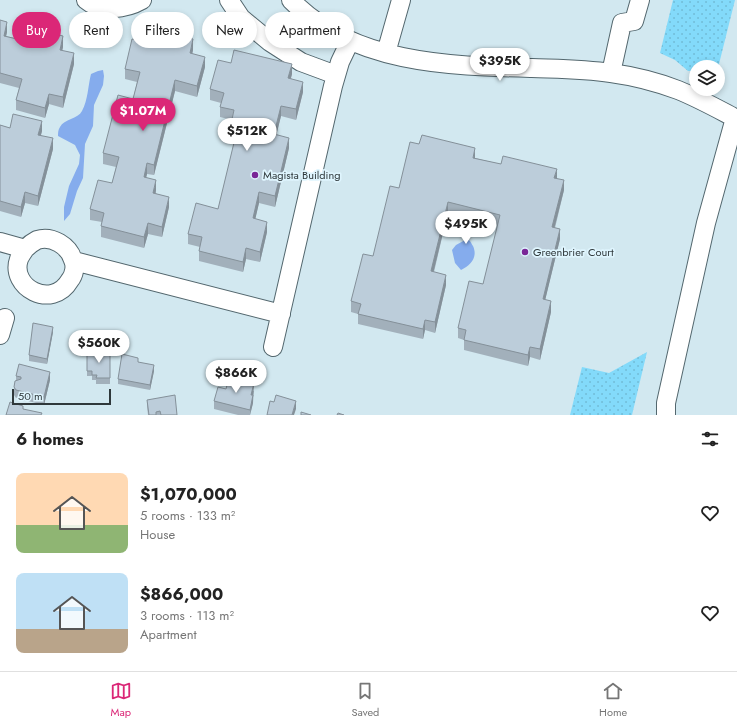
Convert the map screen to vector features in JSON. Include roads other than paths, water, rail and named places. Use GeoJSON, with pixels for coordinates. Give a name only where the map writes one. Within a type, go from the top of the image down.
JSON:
{"type":"FeatureCollection","features":[{"type":"Feature","properties":{"kind":"street"},"geometry":{"type":"LineString","coordinates":[[86,0],[96,6],[111,8],[124,7],[142,0]]}},
{"type":"Feature","properties":{"kind":"street"},"geometry":{"type":"LineString","coordinates":[[229,0],[241,18],[270,42],[301,62],[336,75]]}},
{"type":"Feature","properties":{"kind":"street"},"geometry":{"type":"LineString","coordinates":[[291,0],[303,12]]}},
{"type":"Feature","properties":{"kind":"street"},"geometry":{"type":"LineString","coordinates":[[611,73],[622,23],[634,21],[640,0]]}},
{"type":"Feature","properties":{"kind":"street"},"geometry":{"type":"LineString","coordinates":[[386,53],[395,1]]}},
{"type":"Feature","properties":{"kind":"street"},"geometry":{"type":"LineString","coordinates":[[354,42],[406,59],[460,65],[575,69],[611,73],[678,90],[736,119],[706,223],[666,403],[666,415]]}},
{"type":"Feature","properties":{"kind":"street"},"geometry":{"type":"LineString","coordinates":[[273,347],[336,75],[347,48]]}},
{"type":"Feature","properties":{"kind":"street"},"geometry":{"type":"LineString","coordinates":[[38,240],[53,240],[66,247],[74,261],[73,275],[66,288],[53,295],[38,294],[25,286],[18,274],[18,260],[25,248],[38,240]]}},
{"type":"Feature","properties":{"kind":"street"},"geometry":{"type":"LineString","coordinates":[[0,242],[25,248]]}},
{"type":"Feature","properties":{"kind":"street"},"geometry":{"type":"LineString","coordinates":[[74,261],[281,314]]}},
{"type":"Feature","properties":{"kind":"street"},"geometry":{"type":"LineString","coordinates":[[0,335],[4,318]]}},
{"type":"Feature","properties":{"kind":"place","name":"Magista Building"},"geometry":{"type":"Point","coordinates":[255,175]}},
{"type":"Feature","properties":{"kind":"place","name":"Greenbrier Court"},"geometry":{"type":"Point","coordinates":[525,252]}}]}
